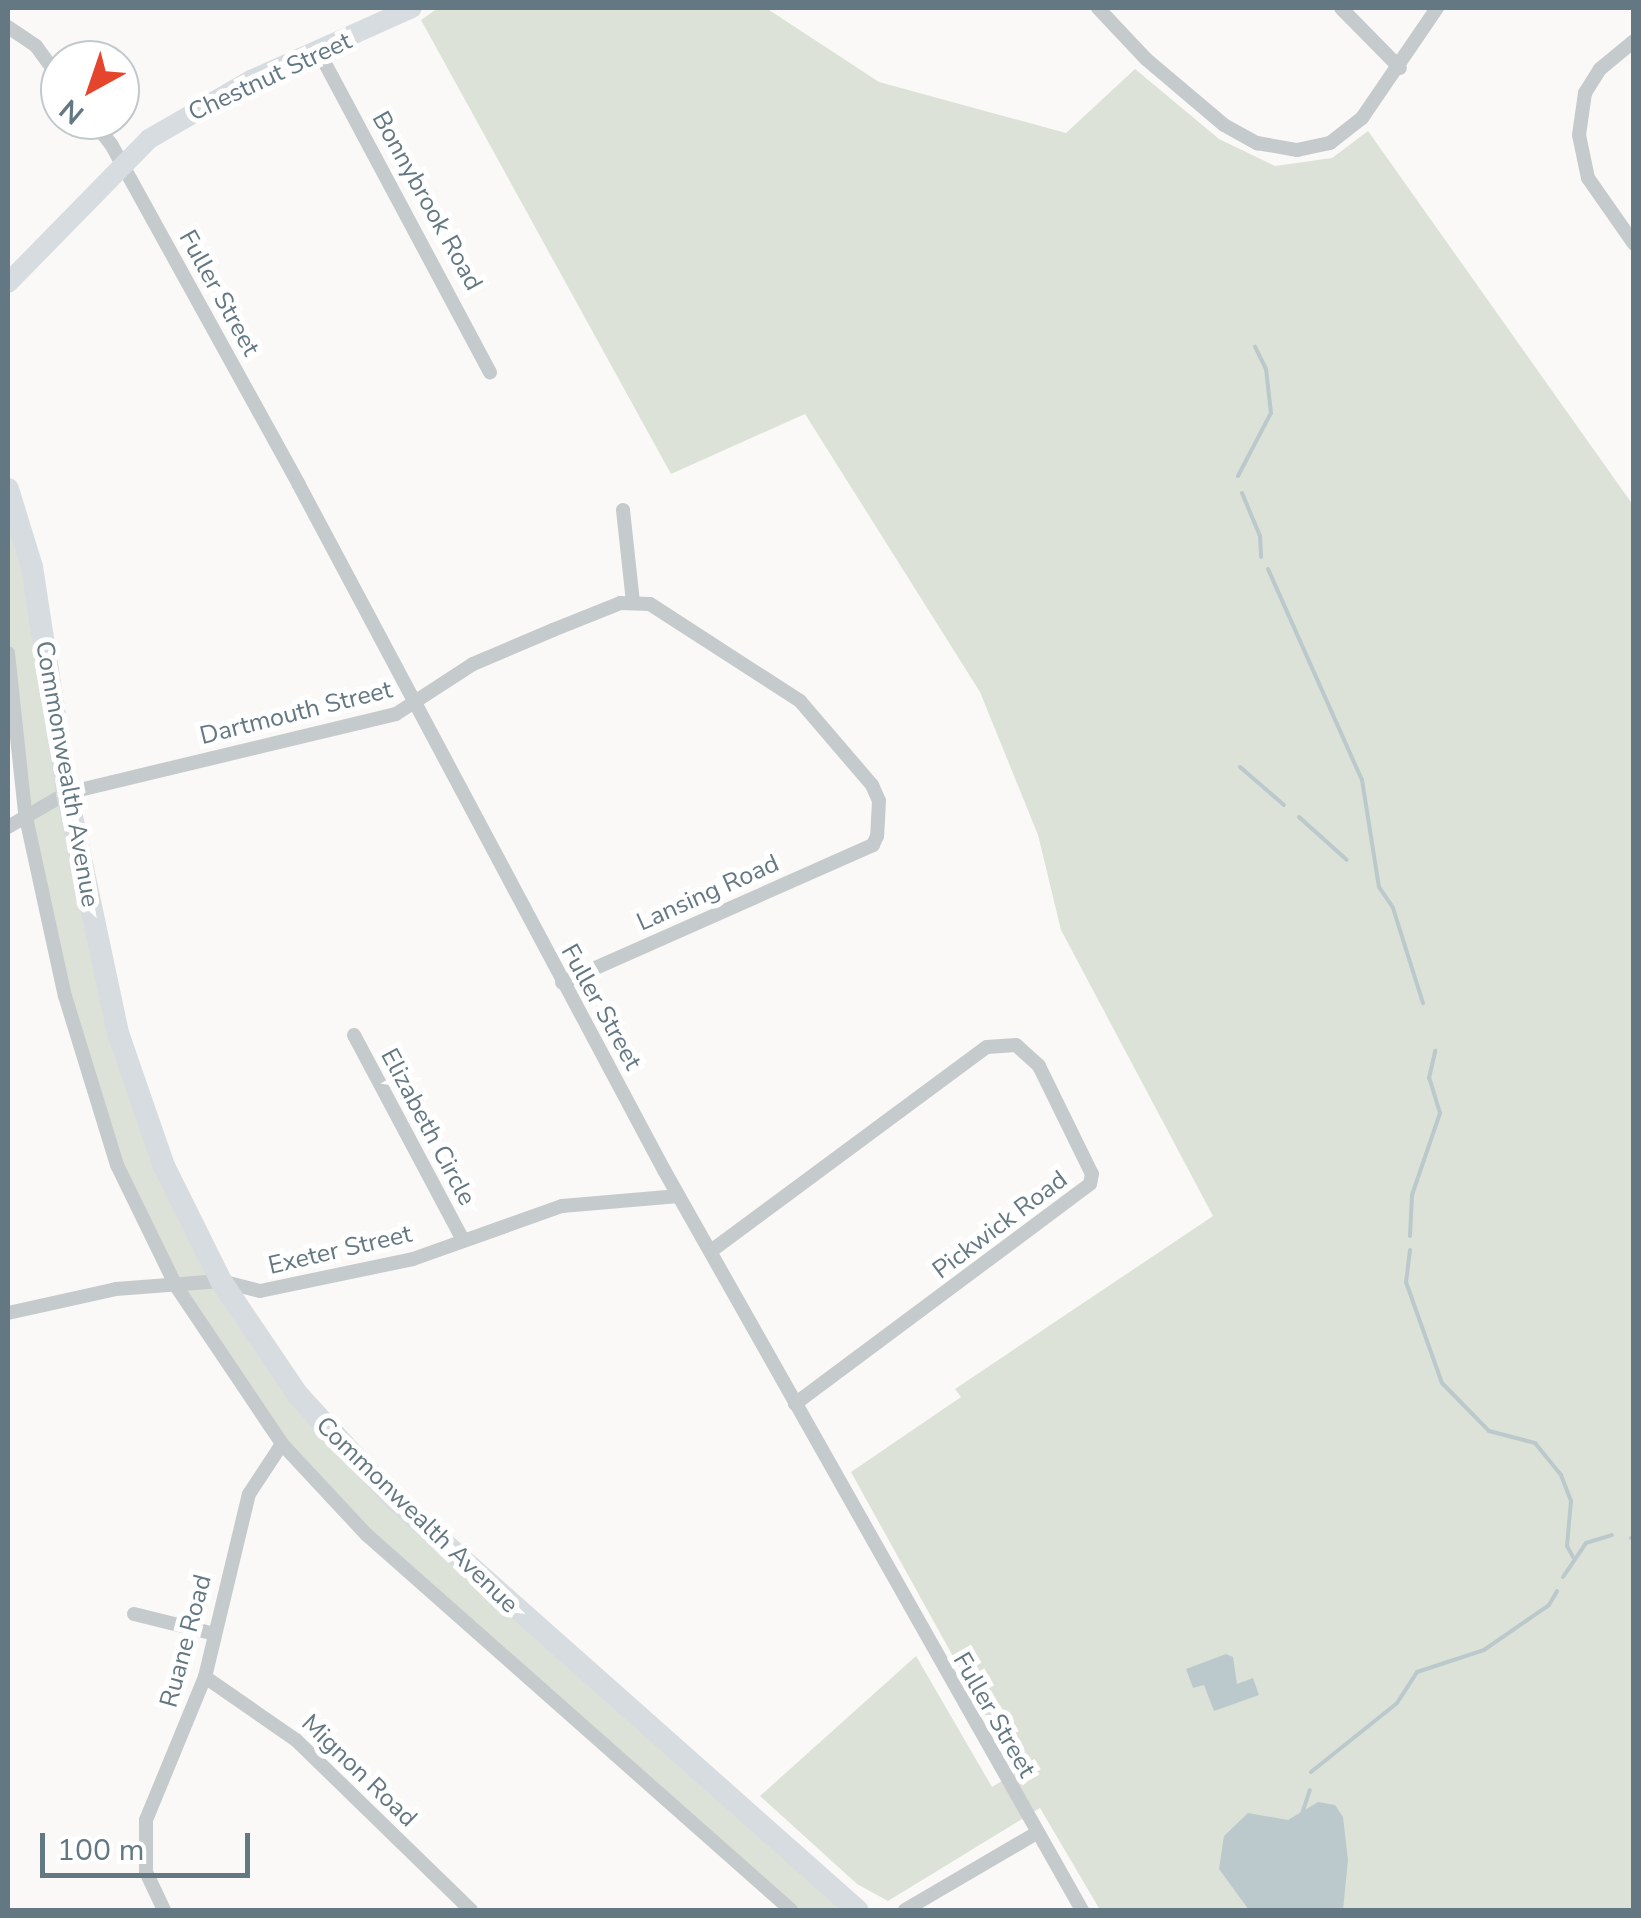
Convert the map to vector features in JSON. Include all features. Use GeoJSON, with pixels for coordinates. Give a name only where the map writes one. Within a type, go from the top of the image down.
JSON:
{"type":"FeatureCollection","features":[{"type":"Feature","properties":{"kind":"main road","name":"Chestnut Street"},"geometry":{"type":"LineString","coordinates":[[8,282],[120,162],[214,99],[320,54],[412,8]]}},
{"type":"Feature","properties":{"kind":"main road","name":"Commonwealth Avenue"},"geometry":{"type":"LineString","coordinates":[[8,489],[32,568],[66,792],[118,1033],[142,1113],[221,1281],[298,1395],[393,1498],[857,1910]]}},
{"type":"Feature","properties":{"kind":"street"},"geometry":{"type":"LineString","coordinates":[[1098,8],[1190,99],[1257,143],[1279,149],[1330,143],[1374,106],[1437,8]]}},
{"type":"Feature","properties":{"kind":"street"},"geometry":{"type":"LineString","coordinates":[[1341,8],[1400,68]]}},
{"type":"Feature","properties":{"kind":"street"},"geometry":{"type":"LineString","coordinates":[[8,28],[40,52]]}},
{"type":"Feature","properties":{"kind":"street"},"geometry":{"type":"LineString","coordinates":[[1634,42],[1600,69],[1585,93],[1580,135],[1588,178],[1634,244]]}},
{"type":"Feature","properties":{"kind":"street","name":"Bonnybrook Road"},"geometry":{"type":"LineString","coordinates":[[320,54],[490,373]]}},
{"type":"Feature","properties":{"kind":"street","name":"Fuller Street"},"geometry":{"type":"LineString","coordinates":[[105,140],[679,1196],[1082,1910]]}},
{"type":"Feature","properties":{"kind":"street"},"geometry":{"type":"LineString","coordinates":[[623,510],[633,602]]}},
{"type":"Feature","properties":{"kind":"street","name":"Dartmouth Street"},"geometry":{"type":"LineString","coordinates":[[8,827],[25,813],[66,792],[415,706],[473,664],[633,602]]}},
{"type":"Feature","properties":{"kind":"street","name":"Lansing Road"},"geometry":{"type":"LineString","coordinates":[[562,983],[873,845],[879,819],[872,785],[800,701],[692,626],[633,602]]}},
{"type":"Feature","properties":{"kind":"street","name":"Commonwealth Avenue"},"geometry":{"type":"LineString","coordinates":[[8,652],[25,813],[96,1105],[116,1165],[176,1286],[282,1444],[367,1536],[792,1910]]}},
{"type":"Feature","properties":{"kind":"street","name":"Elizabeth Circle"},"geometry":{"type":"LineString","coordinates":[[354,1034],[463,1240]]}},
{"type":"Feature","properties":{"kind":"street","name":"Pickwick Road"},"geometry":{"type":"LineString","coordinates":[[710,1251],[987,1046],[1016,1045],[1039,1066],[1092,1174],[1090,1184],[796,1404]]}},
{"type":"Feature","properties":{"kind":"street","name":"Exeter Street"},"geometry":{"type":"LineString","coordinates":[[8,1313],[78,1294],[221,1281],[260,1291],[377,1269],[562,1206],[679,1196]]}},
{"type":"Feature","properties":{"kind":"street","name":"Ruane Road"},"geometry":{"type":"LineString","coordinates":[[164,1910],[146,1872],[143,1834],[205,1676],[211,1633],[249,1494],[282,1444]]}},
{"type":"Feature","properties":{"kind":"street"},"geometry":{"type":"LineString","coordinates":[[134,1614],[211,1633]]}},
{"type":"Feature","properties":{"kind":"street","name":"Mignon Road"},"geometry":{"type":"LineString","coordinates":[[205,1676],[296,1740],[471,1910]]}},
{"type":"Feature","properties":{"kind":"street"},"geometry":{"type":"LineString","coordinates":[[904,1910],[1037,1833]]}},
{"type":"Feature","properties":{"kind":"shaded area"},"geometry":{"type":"Polygon","coordinates":[[[438,8],[766,8],[879,82],[1066,133],[1135,69],[1219,139],[1275,166],[1332,158],[1368,131],[1633,505],[1633,1910],[1100,1910],[1040,1808],[888,1901],[857,1884],[760,1796],[916,1656],[992,1787],[1017,1772],[851,1472],[961,1397],[955,1389],[1213,1216],[1061,930],[1038,835],[980,692],[805,414],[671,474],[421,20],[438,8]]]}},
{"type":"Feature","properties":{"kind":"shaded area"},"geometry":{"type":"Polygon","coordinates":[[[8,489],[93,924],[196,1234],[333,1435],[857,1910],[791,1910],[367,1535],[233,1376],[117,1165],[42,898],[8,653],[8,489]]]}},
{"type":"Feature","properties":{"kind":"shaded area"},"geometry":{"type":"Polygon","coordinates":[[[1226,1654],[1233,1657],[1237,1684],[1253,1678],[1259,1695],[1214,1711],[1204,1685],[1193,1688],[1186,1669],[1226,1654]]]}},
{"type":"Feature","properties":{"kind":"shaded area"},"geometry":{"type":"Polygon","coordinates":[[[1318,1802],[1335,1805],[1343,1817],[1348,1860],[1343,1910],[1249,1910],[1219,1869],[1224,1836],[1248,1813],[1288,1820],[1318,1802]]]}},
{"type":"Feature","properties":{"kind":"waterway"},"geometry":{"type":"LineString","coordinates":[[1238,476],[1271,413],[1266,369],[1255,346]]}},
{"type":"Feature","properties":{"kind":"waterway"},"geometry":{"type":"LineString","coordinates":[[1242,493],[1260,536],[1261,557]]}},
{"type":"Feature","properties":{"kind":"waterway"},"geometry":{"type":"LineString","coordinates":[[1268,569],[1362,780],[1379,887],[1393,908],[1423,1003]]}},
{"type":"Feature","properties":{"kind":"waterway"},"geometry":{"type":"LineString","coordinates":[[1240,767],[1284,805]]}},
{"type":"Feature","properties":{"kind":"waterway"},"geometry":{"type":"LineString","coordinates":[[1299,817],[1347,860]]}},
{"type":"Feature","properties":{"kind":"waterway"},"geometry":{"type":"LineString","coordinates":[[1410,1236],[1412,1195],[1440,1113],[1429,1078],[1435,1051]]}},
{"type":"Feature","properties":{"kind":"waterway"},"geometry":{"type":"LineString","coordinates":[[1410,1250],[1406,1282],[1442,1383],[1489,1431],[1535,1443],[1561,1475],[1571,1501],[1567,1546],[1573,1557]]}},
{"type":"Feature","properties":{"kind":"waterway"},"geometry":{"type":"LineString","coordinates":[[1563,1577],[1586,1543],[1612,1535]]}},
{"type":"Feature","properties":{"kind":"waterway"},"geometry":{"type":"LineString","coordinates":[[1311,1772],[1397,1703],[1417,1672],[1484,1650],[1549,1605],[1557,1591]]}},
{"type":"Feature","properties":{"kind":"waterway"},"geometry":{"type":"LineString","coordinates":[[1302,1814],[1310,1790]]}}]}
